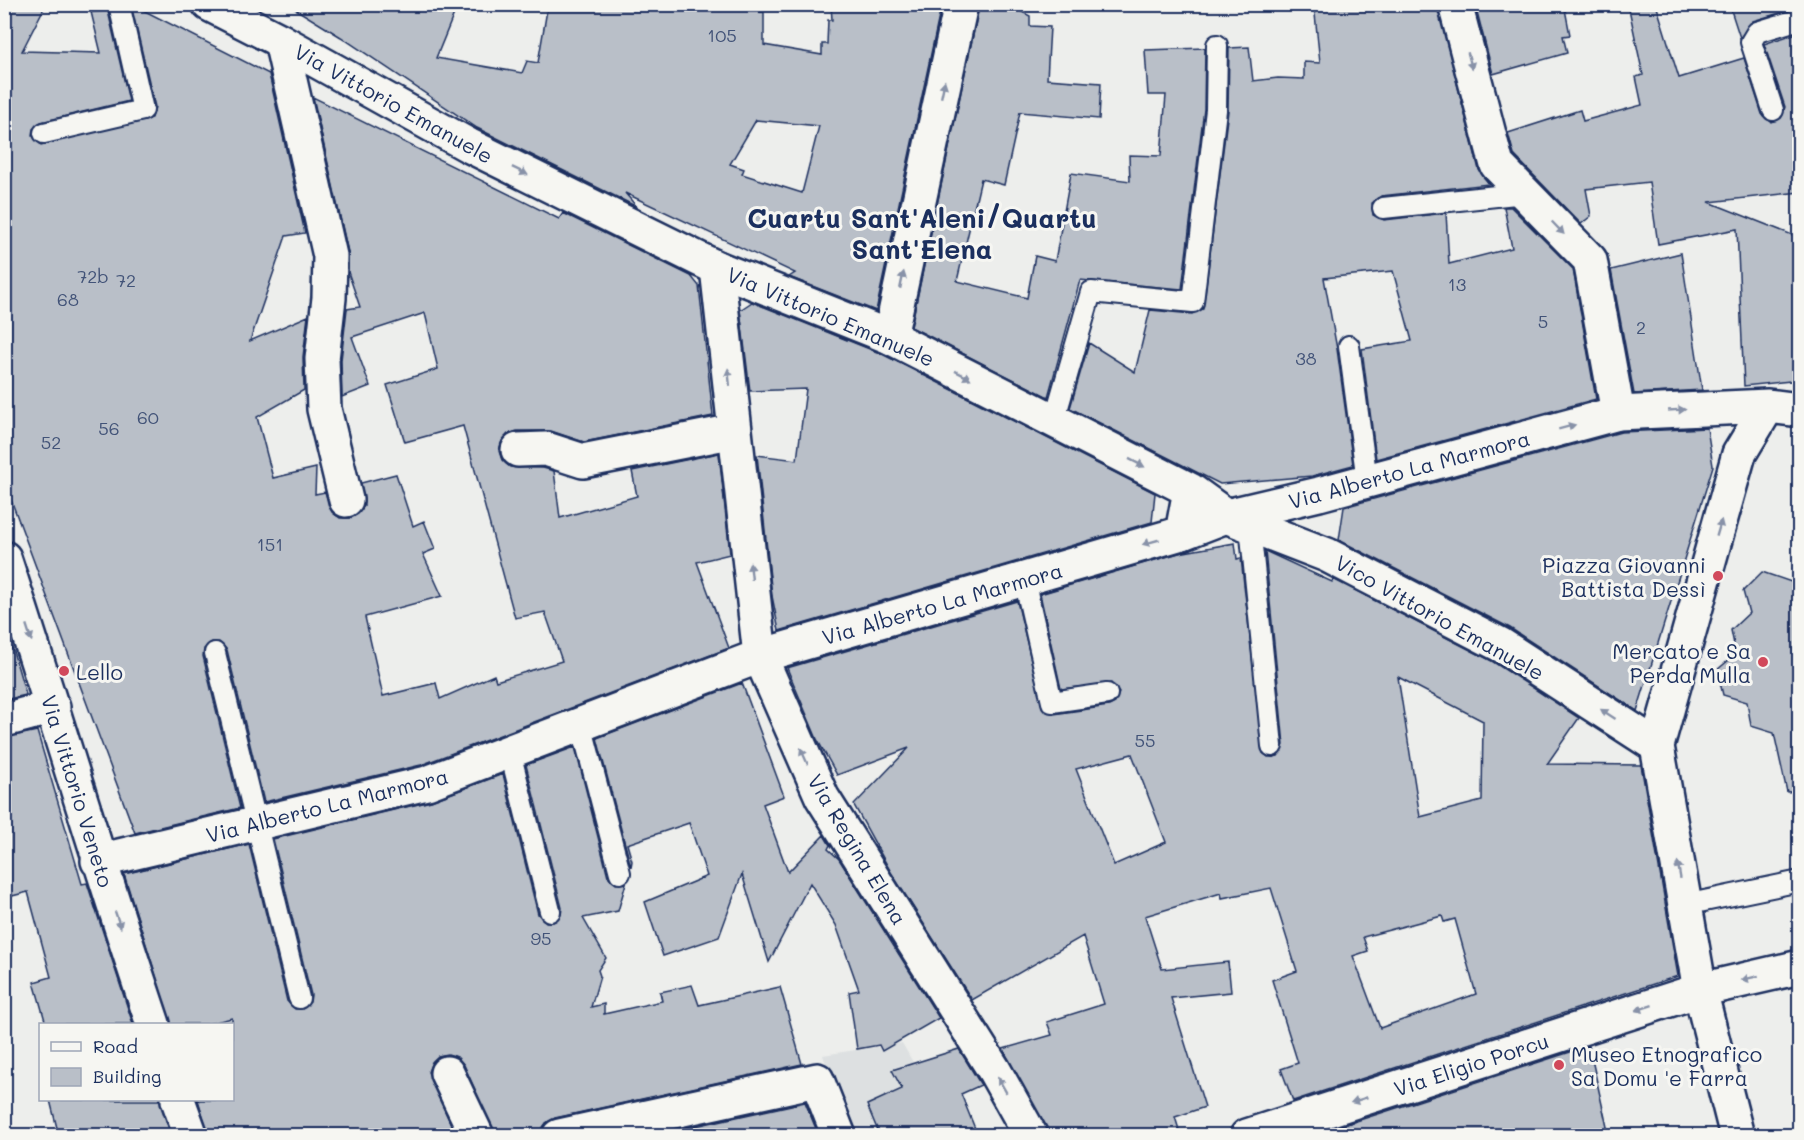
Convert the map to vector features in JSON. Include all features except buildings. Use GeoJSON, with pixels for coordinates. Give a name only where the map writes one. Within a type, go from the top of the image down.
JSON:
{"type":"FeatureCollection","features":[{"type":"Feature","properties":{"kind":"street","name":"Via Vittorio Emanuele"},"geometry":{"type":"LineString","coordinates":[[209,4],[281,41],[468,145],[717,268],[890,337],[1190,490],[1238,521]]}},
{"type":"Feature","properties":{"kind":"street"},"geometry":{"type":"LineString","coordinates":[[890,337],[961,4]]}},
{"type":"Feature","properties":{"kind":"street"},"geometry":{"type":"LineString","coordinates":[[1455,4],[1497,165],[1590,260],[1618,413]]}},
{"type":"Feature","properties":{"kind":"street","name":"Via Vittorio Emanuele"},"geometry":{"type":"LineString","coordinates":[[281,41],[330,256],[329,297],[322,358],[324,409],[346,500]]}},
{"type":"Feature","properties":{"kind":"street","name":"Via Regina Elena"},"geometry":{"type":"LineString","coordinates":[[717,268],[760,656],[822,797],[994,1070],[1031,1136]]}},
{"type":"Feature","properties":{"kind":"street"},"geometry":{"type":"LineString","coordinates":[[1737,1136],[1700,990],[1657,746],[1739,454],[1784,408]]}},
{"type":"Feature","properties":{"kind":"street","name":"Via Alberto La Marmora"},"geometry":{"type":"LineString","coordinates":[[98,861],[427,783],[760,656],[1182,533],[1238,521],[1319,494],[1618,413],[1784,408]]}},
{"type":"Feature","properties":{"kind":"street"},"geometry":{"type":"LineString","coordinates":[[518,450],[546,449],[583,461],[735,431]]}},
{"type":"Feature","properties":{"kind":"street"},"geometry":{"type":"LineString","coordinates":[[1182,533],[1190,490]]}},
{"type":"Feature","properties":{"kind":"street","name":"Vico Vittorio Emanuele"},"geometry":{"type":"LineString","coordinates":[[1313,549],[1308,527],[1319,494]]}},
{"type":"Feature","properties":{"kind":"street","name":"Vico Vittorio Emanuele"},"geometry":{"type":"LineString","coordinates":[[1238,521],[1313,549],[1501,645],[1657,746]]}},
{"type":"Feature","properties":{"kind":"street","name":"Via Vittorio Veneto"},"geometry":{"type":"LineString","coordinates":[[4,558],[53,707],[98,861],[153,1023]]}},
{"type":"Feature","properties":{"kind":"street"},"geometry":{"type":"LineString","coordinates":[[4,720],[53,707]]}},
{"type":"Feature","properties":{"kind":"street","name":"Via Eligio Porcu"},"geometry":{"type":"LineString","coordinates":[[1261,1134],[1700,990],[1800,967]]}},
{"type":"Feature","properties":{"kind":"street"},"geometry":{"type":"LineString","coordinates":[[447,1073],[477,1136]]}},
{"type":"Feature","properties":{"kind":"street"},"geometry":{"type":"LineString","coordinates":[[559,1136],[817,1080],[839,1136]]}},
{"type":"Feature","properties":{"kind":"street"},"geometry":{"type":"LineString","coordinates":[[178,1101],[190,1136]]}},
{"type":"Feature","properties":{"kind":"lane"},"geometry":{"type":"LineString","coordinates":[[44,133],[143,110],[119,4]]}},
{"type":"Feature","properties":{"kind":"lane"},"geometry":{"type":"LineString","coordinates":[[1773,110],[1751,42],[1752,36],[1757,32],[1800,19]]}},
{"type":"Feature","properties":{"kind":"lane"},"geometry":{"type":"LineString","coordinates":[[1054,421],[1091,292],[1193,302],[1216,110],[1217,45]]}},
{"type":"Feature","properties":{"kind":"lane"},"geometry":{"type":"LineString","coordinates":[[1383,208],[1525,193]]}},
{"type":"Feature","properties":{"kind":"lane"},"geometry":{"type":"LineString","coordinates":[[1349,346],[1367,482]]}},
{"type":"Feature","properties":{"kind":"lane"},"geometry":{"type":"LineString","coordinates":[[1238,521],[1272,746]]}},
{"type":"Feature","properties":{"kind":"lane"},"geometry":{"type":"LineString","coordinates":[[1024,579],[1052,702],[1107,694]]}},
{"type":"Feature","properties":{"kind":"lane"},"geometry":{"type":"LineString","coordinates":[[215,653],[299,998]]}},
{"type":"Feature","properties":{"kind":"lane"},"geometry":{"type":"LineString","coordinates":[[581,724],[621,873]]}},
{"type":"Feature","properties":{"kind":"lane"},"geometry":{"type":"LineString","coordinates":[[510,752],[550,911]]}},
{"type":"Feature","properties":{"kind":"lane"},"geometry":{"type":"LineString","coordinates":[[1685,905],[1800,881]]}},
{"type":"Feature","properties":{"kind":"shaded area"},"geometry":{"type":"Polygon","coordinates":[[[902,1043],[931,1094],[904,1135],[849,1135],[823,1055],[902,1043]]]}},
{"type":"Feature","properties":{"kind":"place","name":"Piazza Giovanni Battista Dessì"},"geometry":{"type":"Point","coordinates":[1718,576]}},
{"type":"Feature","properties":{"kind":"place","name":"Mercato e Sa Perda Mulla"},"geometry":{"type":"Point","coordinates":[1763,662]}},
{"type":"Feature","properties":{"kind":"place","name":"Lello"},"geometry":{"type":"Point","coordinates":[64,671]}},
{"type":"Feature","properties":{"kind":"place","name":"Museo Etnografico Sa Domu 'e Farra"},"geometry":{"type":"Point","coordinates":[1559,1065]}},
{"type":"Feature","properties":{"kind":"district","name":"Cuartu Sant'Aleni/Quartu Sant'Elena"},"geometry":{"type":"Point","coordinates":[922,232]}}]}
